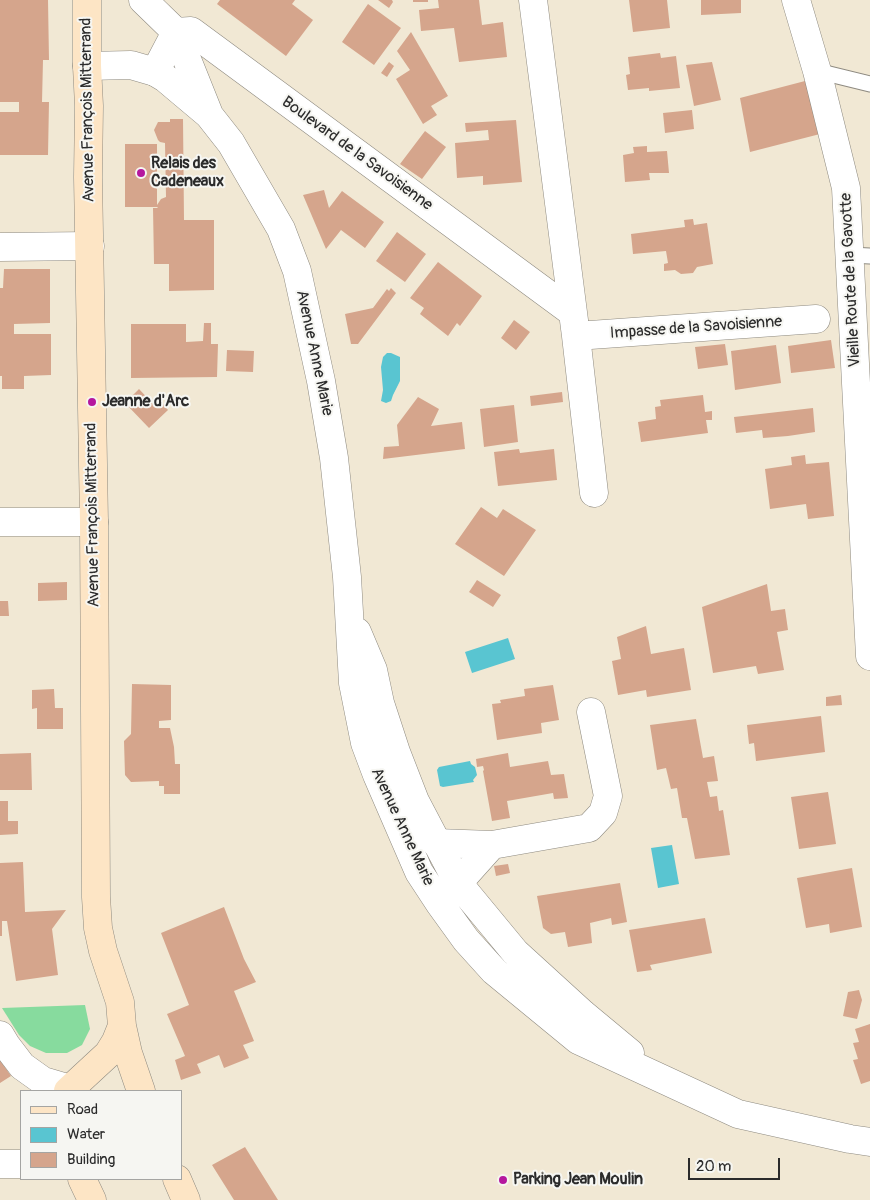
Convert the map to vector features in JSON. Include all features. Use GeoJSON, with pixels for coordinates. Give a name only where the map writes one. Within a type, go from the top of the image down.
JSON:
{"type":"FeatureCollection","features":[{"type":"Feature","properties":{"kind":"main road","name":"Avenue François Mitterrand"},"geometry":{"type":"LineString","coordinates":[[87,0],[86,66],[89,106],[88,177],[94,522],[96,887],[98,928],[103,951],[120,1002],[122,1026],[128,1053],[139,1087]]}},
{"type":"Feature","properties":{"kind":"main road"},"geometry":{"type":"LineString","coordinates":[[75,1085],[108,1054],[122,1026]]}},
{"type":"Feature","properties":{"kind":"main road","name":"Avenue François Mitterrand"},"geometry":{"type":"LineString","coordinates":[[75,1085],[102,1071],[117,1071],[139,1087]]}},
{"type":"Feature","properties":{"kind":"main road"},"geometry":{"type":"LineString","coordinates":[[82,1180],[92,1200]]}},
{"type":"Feature","properties":{"kind":"main road"},"geometry":{"type":"LineString","coordinates":[[177,1180],[186,1200]]}},
{"type":"Feature","properties":{"kind":"street","name":"Avenue Anne Marie"},"geometry":{"type":"LineString","coordinates":[[143,0],[176,32],[209,115]]}},
{"type":"Feature","properties":{"kind":"street"},"geometry":{"type":"LineString","coordinates":[[533,0],[594,493]]}},
{"type":"Feature","properties":{"kind":"street","name":"Vieille Route de la Gavotte"},"geometry":{"type":"LineString","coordinates":[[796,0],[817,71],[846,188],[860,256],[870,656]]}},
{"type":"Feature","properties":{"kind":"street"},"geometry":{"type":"LineString","coordinates":[[155,72],[176,32]]}},
{"type":"Feature","properties":{"kind":"street","name":"Boulevard de la Savoisienne"},"geometry":{"type":"LineString","coordinates":[[176,32],[191,32],[574,324]]}},
{"type":"Feature","properties":{"kind":"street","name":"Avenue Anne Marie"},"geometry":{"type":"LineString","coordinates":[[86,66],[131,65],[155,72],[165,78],[209,115],[232,143],[281,229],[296,271],[321,381],[334,458],[347,577],[352,683],[365,743],[419,872],[466,940],[494,971],[578,1040],[738,1114],[870,1142]]}},
{"type":"Feature","properties":{"kind":"street"},"geometry":{"type":"LineString","coordinates":[[0,247],[90,246]]}},
{"type":"Feature","properties":{"kind":"street","name":"Impasse de la Savoisienne"},"geometry":{"type":"LineString","coordinates":[[574,324],[816,320]]}},
{"type":"Feature","properties":{"kind":"street"},"geometry":{"type":"LineString","coordinates":[[0,522],[94,522]]}},
{"type":"Feature","properties":{"kind":"street","name":"Avenue Anne Marie"},"geometry":{"type":"LineString","coordinates":[[349,614],[373,670],[380,703],[415,801],[458,883],[515,952],[583,1014],[660,1078]]}},
{"type":"Feature","properties":{"kind":"street"},"geometry":{"type":"LineString","coordinates":[[436,843],[492,845],[589,828],[603,813],[608,796],[591,712]]}},
{"type":"Feature","properties":{"kind":"street"},"geometry":{"type":"LineString","coordinates":[[384,789],[408,820],[436,874],[458,883],[492,845]]}},
{"type":"Feature","properties":{"kind":"street"},"geometry":{"type":"LineString","coordinates":[[0,1036],[22,1066],[43,1082],[75,1085]]}},
{"type":"Feature","properties":{"kind":"street"},"geometry":{"type":"LineString","coordinates":[[0,1164],[20,1164]]}},
{"type":"Feature","properties":{"kind":"lane"},"geometry":{"type":"LineString","coordinates":[[817,71],[870,84]]}},
{"type":"Feature","properties":{"kind":"green space"},"geometry":{"type":"Polygon","coordinates":[[[85,1005],[90,1029],[82,1045],[67,1053],[46,1053],[30,1046],[19,1035],[2,1008],[85,1005]]]}},
{"type":"Feature","properties":{"kind":"water"},"geometry":{"type":"Polygon","coordinates":[[[387,353],[400,357],[400,381],[391,401],[386,403],[381,401],[383,390],[381,367],[383,357],[387,353]]]}},
{"type":"Feature","properties":{"kind":"water"},"geometry":{"type":"Polygon","coordinates":[[[508,638],[515,659],[472,673],[465,652],[508,638]]]}},
{"type":"Feature","properties":{"kind":"water"},"geometry":{"type":"Polygon","coordinates":[[[470,761],[475,767],[477,775],[473,780],[474,782],[440,786],[437,770],[439,767],[470,761]]]}},
{"type":"Feature","properties":{"kind":"water"},"geometry":{"type":"Polygon","coordinates":[[[672,845],[679,884],[658,888],[651,848],[672,845]]]}},
{"type":"Feature","properties":{"kind":"building"},"geometry":{"type":"Polygon","coordinates":[[[0,0],[48,0],[49,60],[43,60],[42,102],[49,102],[48,155],[0,155],[0,112],[19,112],[19,102],[0,102],[0,0]]]}},
{"type":"Feature","properties":{"kind":"building"},"geometry":{"type":"Polygon","coordinates":[[[220,0],[295,0],[292,4],[313,20],[286,56],[217,4],[220,0]]]}},
{"type":"Feature","properties":{"kind":"building"},"geometry":{"type":"Polygon","coordinates":[[[378,0],[392,0],[393,2],[389,8],[378,0]]]}},
{"type":"Feature","properties":{"kind":"building"},"geometry":{"type":"Polygon","coordinates":[[[413,0],[428,0],[428,2],[413,2],[413,0]]]}},
{"type":"Feature","properties":{"kind":"building"},"geometry":{"type":"Polygon","coordinates":[[[438,0],[479,0],[482,25],[503,22],[507,57],[459,62],[454,28],[421,31],[419,10],[439,8],[438,0]]]}},
{"type":"Feature","properties":{"kind":"building"},"geometry":{"type":"Polygon","coordinates":[[[629,0],[667,0],[670,28],[633,32],[629,0]]]}},
{"type":"Feature","properties":{"kind":"building"},"geometry":{"type":"Polygon","coordinates":[[[701,0],[741,0],[741,13],[701,15],[701,0]]]}},
{"type":"Feature","properties":{"kind":"building"},"geometry":{"type":"Polygon","coordinates":[[[368,4],[401,28],[374,65],[342,42],[368,4]]]}},
{"type":"Feature","properties":{"kind":"building"},"geometry":{"type":"Polygon","coordinates":[[[411,32],[448,96],[431,106],[437,115],[423,124],[396,79],[410,70],[397,51],[411,32]]]}},
{"type":"Feature","properties":{"kind":"building"},"geometry":{"type":"Polygon","coordinates":[[[660,53],[661,58],[676,56],[680,88],[649,91],[649,88],[628,90],[626,75],[630,74],[628,57],[660,53]]]}},
{"type":"Feature","properties":{"kind":"building"},"geometry":{"type":"Polygon","coordinates":[[[389,62],[394,66],[387,77],[381,73],[389,62]]]}},
{"type":"Feature","properties":{"kind":"building"},"geometry":{"type":"Polygon","coordinates":[[[712,62],[721,100],[694,106],[686,65],[712,62]]]}},
{"type":"Feature","properties":{"kind":"building"},"geometry":{"type":"Polygon","coordinates":[[[805,81],[816,111],[820,134],[750,152],[740,98],[805,81]]]}},
{"type":"Feature","properties":{"kind":"building"},"geometry":{"type":"Polygon","coordinates":[[[692,110],[694,129],[665,133],[663,113],[692,110]]]}},
{"type":"Feature","properties":{"kind":"building"},"geometry":{"type":"Polygon","coordinates":[[[170,119],[183,119],[184,220],[214,220],[214,290],[169,291],[169,264],[154,264],[153,208],[158,208],[125,207],[125,144],[157,144],[157,205],[161,199],[166,197],[165,143],[158,140],[154,130],[158,122],[170,122],[170,119]]]}},
{"type":"Feature","properties":{"kind":"building"},"geometry":{"type":"Polygon","coordinates":[[[516,120],[522,182],[483,185],[483,176],[457,178],[455,143],[489,140],[488,130],[466,132],[465,123],[516,120]]]}},
{"type":"Feature","properties":{"kind":"building"},"geometry":{"type":"Polygon","coordinates":[[[425,131],[446,147],[422,179],[400,164],[425,131]]]}},
{"type":"Feature","properties":{"kind":"building"},"geometry":{"type":"Polygon","coordinates":[[[647,146],[647,152],[667,151],[669,173],[649,173],[650,180],[625,182],[623,155],[634,153],[633,147],[647,146]]]}},
{"type":"Feature","properties":{"kind":"building"},"geometry":{"type":"Polygon","coordinates":[[[324,190],[329,208],[342,191],[384,222],[365,248],[341,230],[326,249],[303,195],[324,190]]]}},
{"type":"Feature","properties":{"kind":"building"},"geometry":{"type":"Polygon","coordinates":[[[693,219],[694,225],[707,223],[713,264],[697,267],[693,273],[681,274],[675,270],[664,271],[664,264],[668,263],[666,251],[633,254],[631,234],[685,227],[684,220],[693,219]]]}},
{"type":"Feature","properties":{"kind":"building"},"geometry":{"type":"Polygon","coordinates":[[[397,232],[426,254],[405,282],[376,261],[397,232]]]}},
{"type":"Feature","properties":{"kind":"building"},"geometry":{"type":"Polygon","coordinates":[[[438,262],[482,296],[460,326],[457,323],[448,336],[420,314],[424,308],[410,298],[438,262]]]}},
{"type":"Feature","properties":{"kind":"building"},"geometry":{"type":"Polygon","coordinates":[[[4,269],[50,269],[50,323],[14,324],[14,334],[51,334],[51,375],[24,376],[24,389],[2,389],[2,376],[0,376],[0,288],[3,288],[4,269]]]}},
{"type":"Feature","properties":{"kind":"building"},"geometry":{"type":"Polygon","coordinates":[[[391,288],[396,293],[358,344],[351,344],[345,314],[373,308],[387,289],[389,291],[391,288]]]}},
{"type":"Feature","properties":{"kind":"building"},"geometry":{"type":"Polygon","coordinates":[[[514,320],[530,332],[516,350],[501,338],[514,320]]]}},
{"type":"Feature","properties":{"kind":"building"},"geometry":{"type":"Polygon","coordinates":[[[204,323],[211,323],[211,344],[218,344],[217,377],[131,378],[131,324],[186,324],[186,342],[203,341],[204,323]]]}},
{"type":"Feature","properties":{"kind":"building"},"geometry":{"type":"Polygon","coordinates":[[[831,340],[835,368],[791,373],[788,346],[831,340]]]}},
{"type":"Feature","properties":{"kind":"building"},"geometry":{"type":"Polygon","coordinates":[[[725,344],[728,365],[698,369],[695,347],[725,344]]]}},
{"type":"Feature","properties":{"kind":"building"},"geometry":{"type":"Polygon","coordinates":[[[776,345],[781,383],[735,390],[731,351],[776,345]]]}},
{"type":"Feature","properties":{"kind":"building"},"geometry":{"type":"Polygon","coordinates":[[[227,350],[254,351],[253,372],[226,371],[227,350]]]}},
{"type":"Feature","properties":{"kind":"building"},"geometry":{"type":"Polygon","coordinates":[[[139,389],[155,406],[163,404],[168,410],[149,428],[125,403],[139,389]]]}},
{"type":"Feature","properties":{"kind":"building"},"geometry":{"type":"Polygon","coordinates":[[[562,392],[563,402],[531,406],[530,396],[562,392]]]}},
{"type":"Feature","properties":{"kind":"building"},"geometry":{"type":"Polygon","coordinates":[[[703,395],[705,412],[712,411],[712,420],[706,420],[708,433],[641,442],[638,422],[656,419],[655,407],[661,406],[660,400],[703,395]]]}},
{"type":"Feature","properties":{"kind":"building"},"geometry":{"type":"Polygon","coordinates":[[[418,397],[439,409],[431,426],[462,422],[465,449],[383,459],[384,447],[399,446],[397,425],[418,397]]]}},
{"type":"Feature","properties":{"kind":"building"},"geometry":{"type":"Polygon","coordinates":[[[514,405],[518,442],[484,447],[480,409],[514,405]]]}},
{"type":"Feature","properties":{"kind":"building"},"geometry":{"type":"Polygon","coordinates":[[[813,408],[815,432],[763,438],[762,430],[736,433],[734,417],[813,408]]]}},
{"type":"Feature","properties":{"kind":"building"},"geometry":{"type":"Polygon","coordinates":[[[519,449],[520,453],[554,449],[557,480],[498,486],[494,452],[519,449]]]}},
{"type":"Feature","properties":{"kind":"building"},"geometry":{"type":"Polygon","coordinates":[[[805,455],[806,464],[829,462],[834,516],[808,519],[806,504],[770,509],[765,469],[792,465],[791,457],[805,455]]]}},
{"type":"Feature","properties":{"kind":"building"},"geometry":{"type":"Polygon","coordinates":[[[481,507],[497,518],[503,509],[536,530],[504,576],[455,544],[481,507]]]}},
{"type":"Feature","properties":{"kind":"building"},"geometry":{"type":"Polygon","coordinates":[[[477,580],[501,595],[493,607],[469,592],[477,580]]]}},
{"type":"Feature","properties":{"kind":"building"},"geometry":{"type":"Polygon","coordinates":[[[67,582],[67,600],[38,601],[38,583],[67,582]]]}},
{"type":"Feature","properties":{"kind":"building"},"geometry":{"type":"Polygon","coordinates":[[[767,584],[771,611],[785,609],[788,630],[777,632],[784,670],[758,674],[756,666],[713,673],[702,607],[767,584]]]}},
{"type":"Feature","properties":{"kind":"building"},"geometry":{"type":"Polygon","coordinates":[[[0,601],[8,601],[9,616],[0,616],[0,601]]]}},
{"type":"Feature","properties":{"kind":"building"},"geometry":{"type":"Polygon","coordinates":[[[646,626],[651,654],[684,648],[691,690],[647,697],[646,690],[618,695],[612,661],[621,659],[617,637],[646,626]]]}},
{"type":"Feature","properties":{"kind":"building"},"geometry":{"type":"Polygon","coordinates":[[[132,684],[171,685],[171,720],[159,721],[159,728],[170,728],[175,764],[180,764],[180,794],[164,794],[164,786],[159,786],[159,781],[131,782],[125,775],[124,741],[131,734],[132,684]]]}},
{"type":"Feature","properties":{"kind":"building"},"geometry":{"type":"Polygon","coordinates":[[[553,685],[559,720],[541,723],[542,733],[497,740],[492,704],[501,703],[500,700],[525,696],[524,689],[553,685]]]}},
{"type":"Feature","properties":{"kind":"building"},"geometry":{"type":"Polygon","coordinates":[[[54,689],[55,708],[63,708],[63,729],[37,729],[37,708],[32,709],[32,690],[54,689]]]}},
{"type":"Feature","properties":{"kind":"building"},"geometry":{"type":"Polygon","coordinates":[[[841,695],[842,705],[826,706],[826,697],[841,695]]]}},
{"type":"Feature","properties":{"kind":"building"},"geometry":{"type":"Polygon","coordinates":[[[821,716],[825,752],[756,761],[754,743],[749,744],[747,725],[821,716]]]}},
{"type":"Feature","properties":{"kind":"building"},"geometry":{"type":"Polygon","coordinates":[[[696,719],[703,758],[714,756],[718,781],[707,782],[710,797],[717,796],[719,811],[723,810],[730,855],[695,859],[687,818],[682,818],[677,788],[671,789],[666,768],[657,770],[650,725],[696,719]]]}},
{"type":"Feature","properties":{"kind":"building"},"geometry":{"type":"Polygon","coordinates":[[[31,753],[32,790],[0,790],[0,754],[31,753]]]}},
{"type":"Feature","properties":{"kind":"building"},"geometry":{"type":"Polygon","coordinates":[[[508,753],[510,767],[548,761],[551,775],[564,774],[568,798],[554,799],[553,793],[507,801],[510,818],[492,821],[483,766],[477,767],[476,759],[508,753]]]}},
{"type":"Feature","properties":{"kind":"building"},"geometry":{"type":"Polygon","coordinates":[[[828,792],[836,844],[799,849],[791,797],[828,792]]]}},
{"type":"Feature","properties":{"kind":"building"},"geometry":{"type":"Polygon","coordinates":[[[0,801],[8,801],[8,821],[18,821],[18,834],[0,835],[0,801]]]}},
{"type":"Feature","properties":{"kind":"building"},"geometry":{"type":"Polygon","coordinates":[[[23,862],[25,912],[66,910],[52,929],[58,975],[16,981],[7,921],[2,921],[2,936],[0,936],[0,863],[23,862]]]}},
{"type":"Feature","properties":{"kind":"building"},"geometry":{"type":"Polygon","coordinates":[[[508,864],[510,873],[496,876],[494,866],[508,864]]]}},
{"type":"Feature","properties":{"kind":"building"},"geometry":{"type":"Polygon","coordinates":[[[852,868],[862,927],[830,933],[829,924],[806,928],[797,878],[852,868]]]}},
{"type":"Feature","properties":{"kind":"building"},"geometry":{"type":"Polygon","coordinates":[[[620,883],[627,922],[612,925],[611,918],[590,923],[592,943],[568,947],[565,932],[551,934],[543,928],[537,896],[620,883]]]}},
{"type":"Feature","properties":{"kind":"building"},"geometry":{"type":"Polygon","coordinates":[[[224,907],[244,959],[256,982],[234,991],[254,1041],[243,1045],[249,1058],[224,1068],[219,1055],[197,1064],[201,1073],[181,1080],[175,1060],[185,1056],[167,1014],[189,1005],[161,933],[224,907]]]}},
{"type":"Feature","properties":{"kind":"building"},"geometry":{"type":"Polygon","coordinates":[[[705,918],[712,953],[650,965],[652,970],[637,972],[629,930],[705,918]]]}},
{"type":"Feature","properties":{"kind":"building"},"geometry":{"type":"Polygon","coordinates":[[[859,990],[862,1000],[857,1019],[843,1016],[848,992],[859,990]]]}},
{"type":"Feature","properties":{"kind":"building"},"geometry":{"type":"Polygon","coordinates":[[[870,1024],[870,1081],[861,1084],[853,1060],[858,1059],[853,1043],[859,1042],[855,1029],[870,1024]]]}},
{"type":"Feature","properties":{"kind":"building"},"geometry":{"type":"Polygon","coordinates":[[[0,1060],[11,1076],[0,1083],[0,1060]]]}},
{"type":"Feature","properties":{"kind":"building"},"geometry":{"type":"Polygon","coordinates":[[[245,1147],[278,1200],[234,1200],[212,1165],[245,1147]]]}},
{"type":"Feature","properties":{"kind":"place","name":"Relais des Cadeneaux"},"geometry":{"type":"Point","coordinates":[141,173]}},
{"type":"Feature","properties":{"kind":"place","name":"Jeanne d'Arc"},"geometry":{"type":"Point","coordinates":[92,402]}},
{"type":"Feature","properties":{"kind":"place","name":"Parking Jean Moulin"},"geometry":{"type":"Point","coordinates":[503,1180]}}]}
